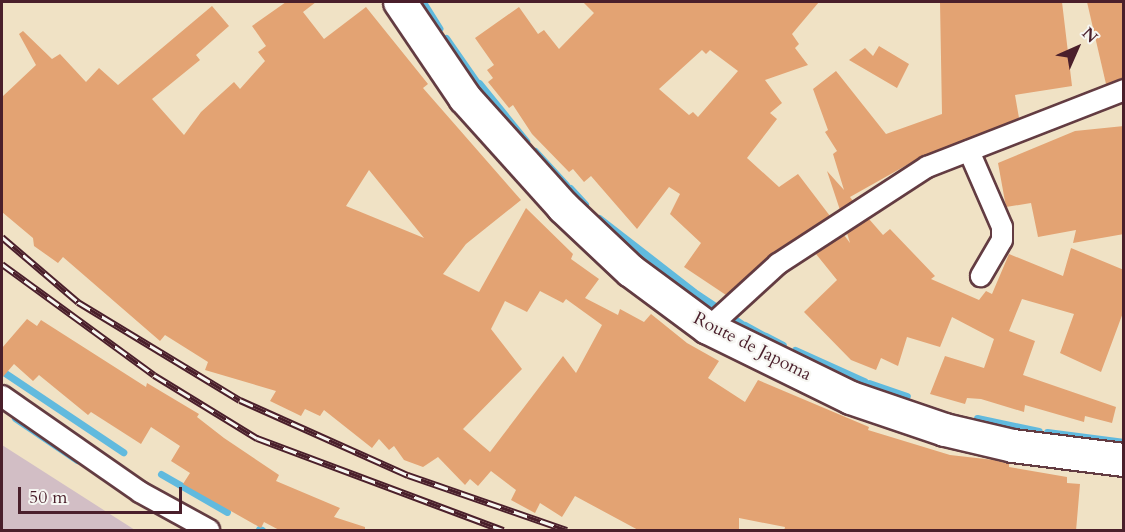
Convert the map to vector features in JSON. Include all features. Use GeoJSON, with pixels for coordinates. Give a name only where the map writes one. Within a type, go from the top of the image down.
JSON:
{"type":"FeatureCollection","features":[{"type":"Feature","properties":{"kind":"main road","name":"Route de Japoma"},"geometry":{"type":"LineString","coordinates":[[400,2],[465,98],[563,207],[631,271],[708,328],[851,398],[945,430],[1013,446],[1124,460]]}},
{"type":"Feature","properties":{"kind":"street"},"geometry":{"type":"LineString","coordinates":[[708,328],[809,242],[927,167],[1124,90]]}},
{"type":"Feature","properties":{"kind":"street"},"geometry":{"type":"LineString","coordinates":[[969,151],[1002,226],[1002,240],[981,276]]}},
{"type":"Feature","properties":{"kind":"street"},"geometry":{"type":"LineString","coordinates":[[2,396],[140,492],[209,531]]}},
{"type":"Feature","properties":{"kind":"shaded area"},"geometry":{"type":"Polygon","coordinates":[[[2,445],[135,530],[2,530],[2,445]]]}},
{"type":"Feature","properties":{"kind":"building"},"geometry":{"type":"Polygon","coordinates":[[[286,2],[316,2],[303,12],[324,39],[366,7],[428,84],[423,88],[521,200],[466,244],[443,274],[479,292],[526,208],[573,254],[571,259],[599,279],[585,298],[618,315],[620,309],[644,322],[651,314],[687,343],[719,361],[708,378],[745,402],[758,380],[869,427],[868,430],[950,455],[994,460],[1009,464],[1009,467],[1067,477],[1067,483],[1080,484],[1076,531],[784,531],[785,527],[739,518],[739,531],[640,531],[575,496],[562,517],[540,503],[535,513],[511,500],[516,490],[491,471],[478,486],[470,479],[465,485],[438,457],[423,467],[404,460],[394,446],[389,450],[379,439],[372,448],[324,410],[320,416],[305,409],[301,416],[270,401],[276,391],[205,370],[208,362],[165,335],[160,341],[63,257],[58,263],[34,246],[33,238],[2,212],[2,97],[36,65],[19,34],[23,31],[52,59],[60,54],[86,82],[99,68],[118,85],[212,6],[229,26],[196,55],[200,60],[152,99],[184,135],[201,112],[234,82],[240,89],[265,61],[258,52],[266,46],[252,26],[286,2]],[[369,170],[346,206],[424,238],[369,170]],[[540,291],[527,312],[505,301],[491,329],[522,369],[463,429],[490,452],[563,356],[576,373],[602,325],[566,299],[563,303],[540,291]]]}},
{"type":"Feature","properties":{"kind":"building"},"geometry":{"type":"Polygon","coordinates":[[[583,2],[819,2],[792,34],[799,44],[795,48],[808,65],[765,80],[782,103],[770,113],[777,119],[747,158],[779,187],[798,174],[830,216],[771,254],[726,295],[684,267],[701,243],[670,214],[680,194],[669,187],[637,229],[591,176],[584,182],[573,169],[569,172],[532,134],[513,105],[509,108],[488,82],[493,78],[487,70],[494,65],[475,38],[519,7],[538,34],[544,30],[559,49],[594,13],[583,2]],[[702,50],[659,89],[689,115],[693,112],[698,117],[738,71],[710,50],[706,54],[702,50]]]}},
{"type":"Feature","properties":{"kind":"building"},"geometry":{"type":"Polygon","coordinates":[[[940,2],[1062,2],[1072,86],[1015,95],[1019,118],[921,157],[850,197],[853,201],[840,210],[827,171],[844,190],[833,154],[837,151],[825,132],[828,130],[813,89],[836,71],[886,134],[942,114],[940,2]]]}},
{"type":"Feature","properties":{"kind":"building"},"geometry":{"type":"Polygon","coordinates":[[[1087,2],[1124,2],[1124,78],[1106,84],[1087,2]]]}},
{"type":"Feature","properties":{"kind":"building"},"geometry":{"type":"Polygon","coordinates":[[[879,46],[909,64],[897,88],[849,60],[865,48],[873,56],[879,46]]]}},
{"type":"Feature","properties":{"kind":"building"},"geometry":{"type":"Polygon","coordinates":[[[1124,126],[1124,234],[1073,243],[1076,230],[1038,237],[1031,203],[1006,207],[998,163],[1075,131],[1124,126]]]}},
{"type":"Feature","properties":{"kind":"building"},"geometry":{"type":"Polygon","coordinates":[[[869,219],[883,235],[890,229],[935,276],[931,279],[979,300],[986,291],[992,294],[1009,254],[1063,276],[1071,248],[1124,270],[1124,310],[1101,372],[1060,353],[1074,314],[1022,299],[1009,331],[1035,341],[1023,375],[1116,407],[1112,423],[1085,416],[1084,422],[1025,405],[1024,412],[981,399],[967,398],[965,404],[930,394],[945,356],[984,368],[994,339],[952,317],[940,347],[907,337],[898,366],[881,358],[876,370],[851,360],[804,312],[837,280],[816,254],[844,235],[850,243],[847,233],[869,219]]]}},
{"type":"Feature","properties":{"kind":"building"},"geometry":{"type":"Polygon","coordinates":[[[27,319],[37,326],[41,320],[146,387],[147,383],[199,414],[197,417],[224,438],[279,475],[276,481],[340,508],[334,517],[365,527],[365,531],[281,531],[264,522],[261,528],[183,484],[190,473],[171,461],[180,446],[151,427],[141,444],[91,412],[88,415],[39,375],[33,381],[14,364],[2,378],[2,348],[27,319]]]}},
{"type":"Feature","properties":{"kind":"waterway"},"geometry":{"type":"LineString","coordinates":[[423,2],[439,28]]}},
{"type":"Feature","properties":{"kind":"waterway"},"geometry":{"type":"LineString","coordinates":[[446,38],[476,81]]}},
{"type":"Feature","properties":{"kind":"waterway"},"geometry":{"type":"LineString","coordinates":[[479,83],[526,141]]}},
{"type":"Feature","properties":{"kind":"waterway"},"geometry":{"type":"LineString","coordinates":[[535,151],[566,185]]}},
{"type":"Feature","properties":{"kind":"waterway"},"geometry":{"type":"LineString","coordinates":[[570,188],[585,204]]}},
{"type":"Feature","properties":{"kind":"waterway"},"geometry":{"type":"LineString","coordinates":[[599,218],[693,291]]}},
{"type":"Feature","properties":{"kind":"waterway"},"geometry":{"type":"LineString","coordinates":[[694,292],[742,324]]}},
{"type":"Feature","properties":{"kind":"waterway"},"geometry":{"type":"LineString","coordinates":[[745,325],[763,335]]}},
{"type":"Feature","properties":{"kind":"waterway"},"geometry":{"type":"LineString","coordinates":[[766,336],[783,345]]}},
{"type":"Feature","properties":{"kind":"waterway"},"geometry":{"type":"LineString","coordinates":[[795,350],[864,381]]}},
{"type":"Feature","properties":{"kind":"waterway"},"geometry":{"type":"LineString","coordinates":[[2,371],[123,452]]}},
{"type":"Feature","properties":{"kind":"waterway"},"geometry":{"type":"LineString","coordinates":[[869,383],[907,396]]}},
{"type":"Feature","properties":{"kind":"waterway"},"geometry":{"type":"LineString","coordinates":[[15,418],[77,460]]}},
{"type":"Feature","properties":{"kind":"waterway"},"geometry":{"type":"LineString","coordinates":[[977,418],[1039,431]]}},
{"type":"Feature","properties":{"kind":"waterway"},"geometry":{"type":"LineString","coordinates":[[1047,432],[1124,442]]}},
{"type":"Feature","properties":{"kind":"waterway"},"geometry":{"type":"LineString","coordinates":[[161,474],[227,512]]}},
{"type":"Feature","properties":{"kind":"railway"},"geometry":{"type":"LineString","coordinates":[[2,237],[78,302],[240,400],[408,475],[567,530]]}},
{"type":"Feature","properties":{"kind":"railway"},"geometry":{"type":"LineString","coordinates":[[2,264],[154,375],[257,438],[503,530]]}}]}
